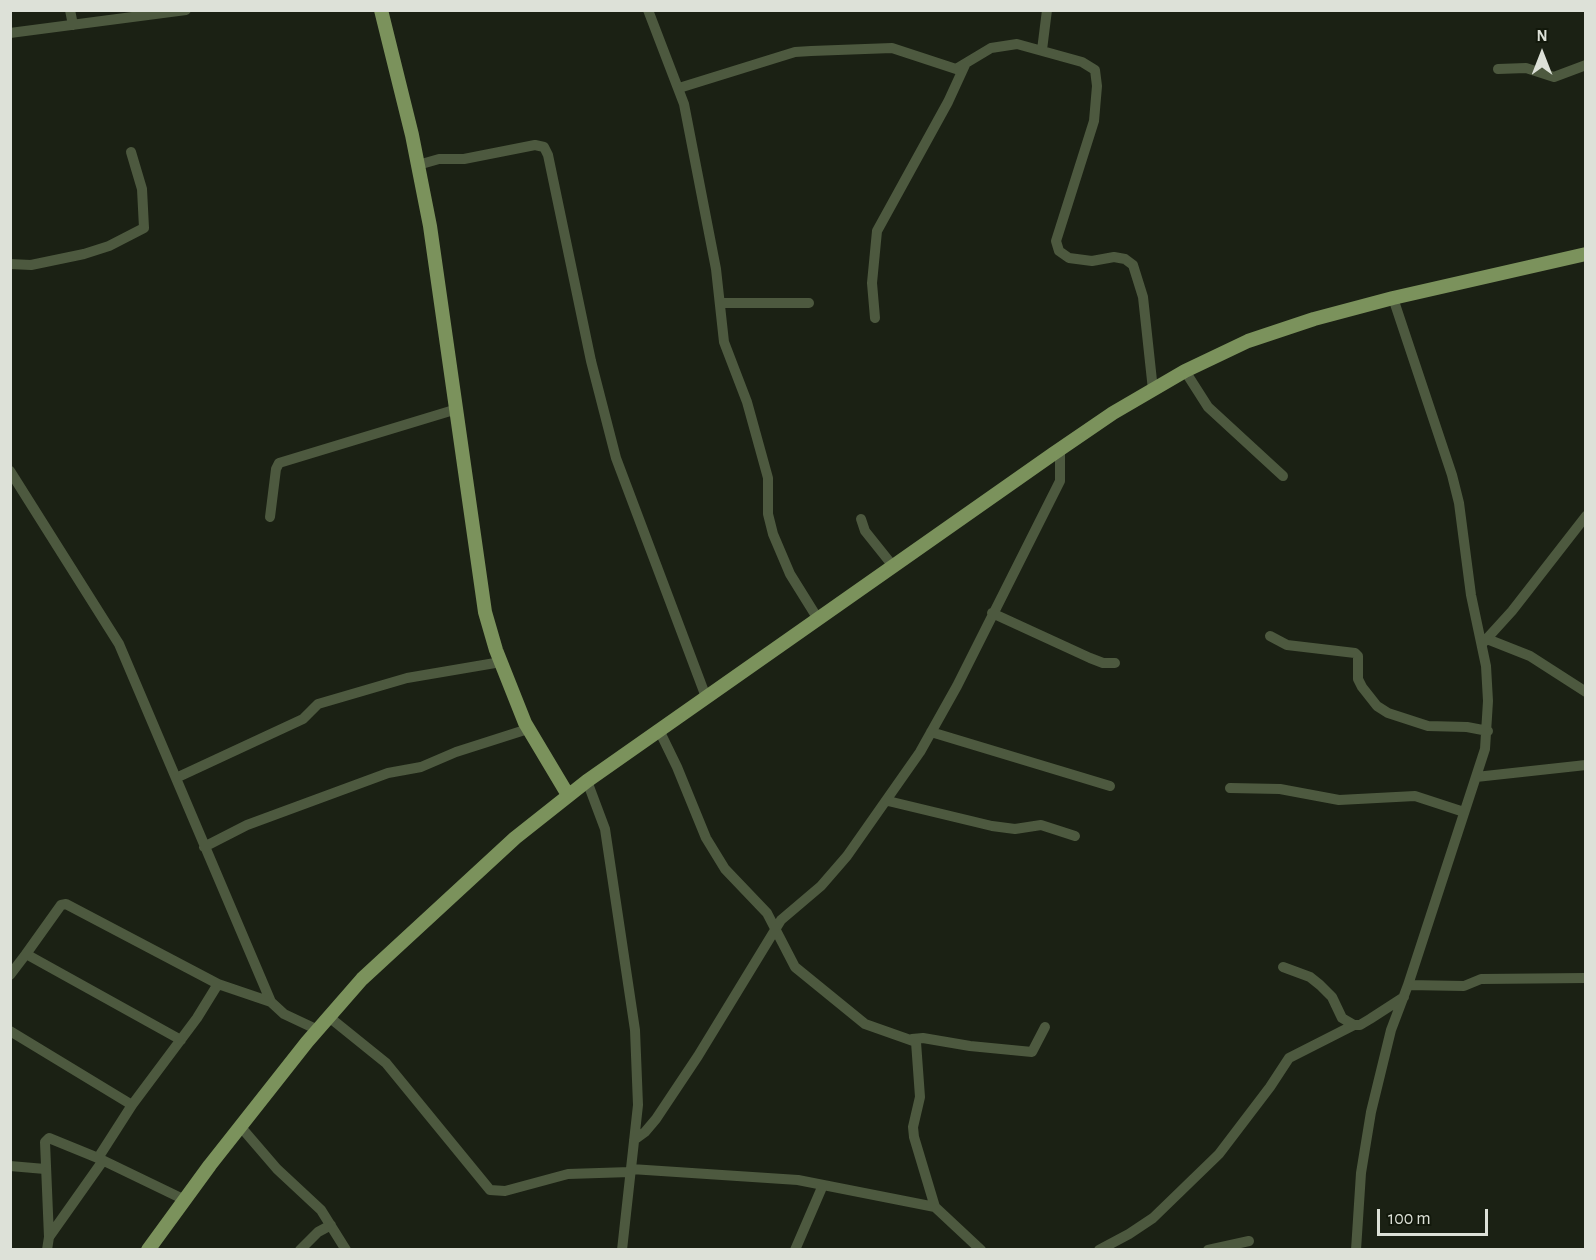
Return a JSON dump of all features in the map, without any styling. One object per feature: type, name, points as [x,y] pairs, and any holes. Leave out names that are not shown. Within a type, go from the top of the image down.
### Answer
[{"type":"main road","points":[[381,10],[430,226],[458,409],[481,593],[493,641],[528,729],[568,795]]},
{"type":"main road","points":[[148,1250],[240,1126],[329,1017],[371,971],[514,838],[587,781],[1060,449],[1185,371],[1248,341],[1314,319],[1393,298],[1586,254]]},
{"type":"street","points":[[70,10],[73,25]]},
{"type":"street","points":[[10,33],[186,10]]},
{"type":"street","points":[[648,10],[680,88],[716,269],[724,342],[747,402],[752,428],[768,478],[768,514],[773,534],[790,574],[818,619]]},
{"type":"street","points":[[1042,50],[1047,10]]},
{"type":"street","points":[[680,88],[795,52],[892,48],[952,69],[961,68],[979,53],[1004,44],[1017,44],[1082,62],[1095,70],[1097,86],[1094,120],[1056,241],[1059,251],[1069,258],[1092,261],[1114,257],[1125,259],[1133,265],[1143,297],[1153,390]]},
{"type":"street","points":[[875,318],[872,283],[877,231],[948,102],[966,64]]},
{"type":"street","points":[[1498,69],[1526,68],[1554,77],[1586,65]]},
{"type":"street","points":[[418,165],[439,159],[464,159],[535,145],[544,147],[548,155],[591,361],[616,458],[706,697]]},
{"type":"street","points":[[10,264],[31,265],[84,254],[109,246],[144,228],[142,189],[130,152]]},
{"type":"street","points":[[1356,1250],[1361,1173],[1371,1112],[1391,1030],[1404,997],[1476,777],[1488,731],[1484,642],[1452,475],[1393,298]]},
{"type":"street","points":[[720,303],[808,303]]},
{"type":"street","points":[[1185,371],[1208,407],[1284,476]]},
{"type":"street","points":[[270,517],[279,463],[458,409]]},
{"type":"street","points":[[634,1140],[645,1132],[656,1119],[694,1062],[776,928],[847,856],[888,801],[931,732],[1060,481],[1060,449]]},
{"type":"street","points":[[10,471],[119,644],[271,1002],[284,1014],[318,1030]]},
{"type":"street","points":[[1484,642],[1512,611],[1586,516]]},
{"type":"street","points":[[861,519],[865,531],[893,567]]},
{"type":"street","points":[[992,614],[1090,658],[1103,663],[1115,663]]},
{"type":"street","points":[[1270,636],[1287,645],[1355,653],[1358,656],[1358,679],[1362,687],[1377,706],[1388,713],[1428,726],[1467,727],[1488,731]]},
{"type":"street","points":[[1484,642],[1530,656],[1586,692]]},
{"type":"street","points":[[176,778],[303,719],[318,704],[407,678],[501,662]]},
{"type":"street","points":[[204,847],[247,825],[290,812],[380,776],[421,767],[456,752],[528,729]]},
{"type":"street","points":[[659,730],[706,838],[720,861],[742,890],[767,913],[795,967],[865,1024],[912,1039],[923,1038],[970,1046],[1032,1052],[1045,1027]]},
{"type":"street","points":[[931,732],[1110,786]]},
{"type":"street","points":[[1476,777],[1586,765]]},
{"type":"street","points":[[587,781],[605,829],[635,1030],[638,1105],[622,1250]]},
{"type":"street","points":[[1230,788],[1280,789],[1339,800],[1415,796],[1464,812]]},
{"type":"street","points":[[888,801],[999,827],[1015,829],[1041,825],[1075,836]]},
{"type":"street","points":[[10,975],[61,905],[66,904],[218,984],[271,1002]]},
{"type":"street","points":[[26,954],[181,1040]]},
{"type":"street","points":[[1284,967],[1310,977],[1320,985],[1332,997],[1342,1018],[1354,1025]]},
{"type":"street","points":[[1408,985],[1464,986],[1481,979],[1586,978]]},
{"type":"street","points":[[49,1237],[100,1160],[132,1105],[181,1040],[218,984]]},
{"type":"street","points":[[1102,1249],[1153,1218],[1219,1154],[1259,1103],[1289,1058],[1354,1025],[1360,1025],[1404,997]]},
{"type":"street","points":[[329,1017],[386,1063],[490,1190],[505,1191],[568,1174],[631,1170],[766,1176],[935,1207]]},
{"type":"street","points":[[10,1031],[132,1105]]},
{"type":"street","points":[[912,1039],[917,1048],[920,1084],[914,1137],[935,1207],[981,1250]]},
{"type":"street","points":[[240,1126],[277,1169],[321,1210],[346,1250]]},
{"type":"street","points":[[47,1250],[49,1237],[45,1142],[49,1138],[185,1200]]},
{"type":"street","points":[[10,1166],[45,1169]]},
{"type":"street","points":[[795,1250],[823,1185]]},
{"type":"street","points":[[300,1250],[318,1232],[331,1225]]},
{"type":"street","points":[[1208,1250],[1250,1241]]}]
